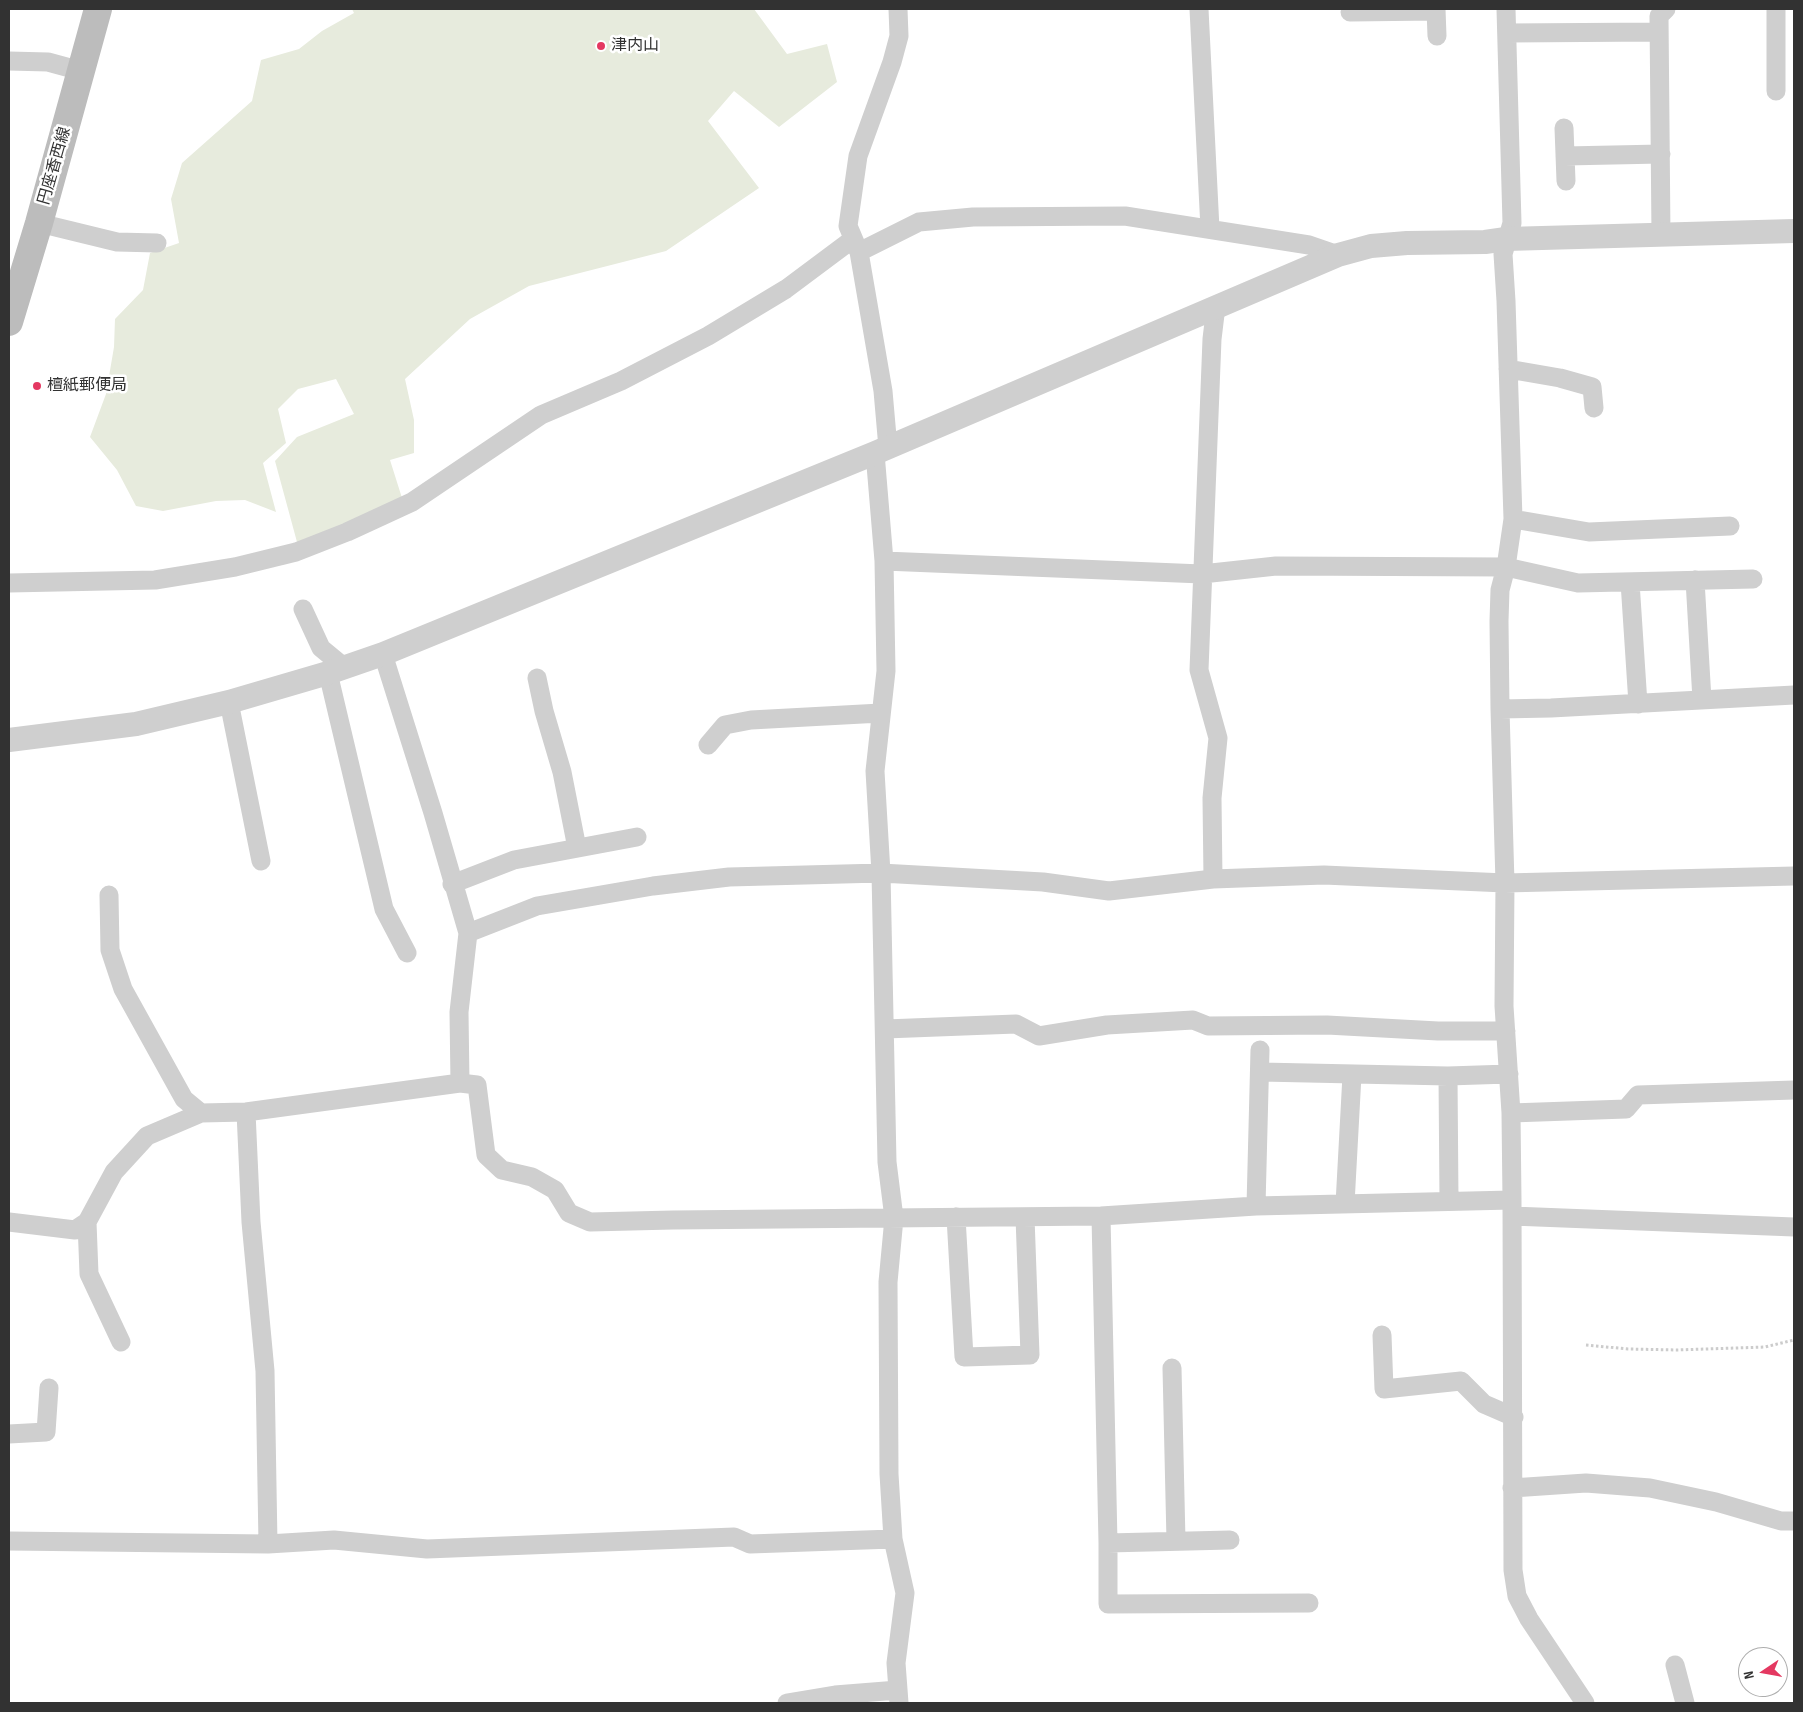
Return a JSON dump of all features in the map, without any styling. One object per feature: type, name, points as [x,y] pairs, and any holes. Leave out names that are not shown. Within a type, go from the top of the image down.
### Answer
[{"type":"main road","name":"円座香西線","points":[[9,322],[39,223],[98,9]]},
{"type":"street","points":[[787,1703],[835,1694],[898,1697],[896,1663],[904,1593],[893,1539],[889,1474],[888,1282],[894,1218],[887,1162],[880,873],[874,771],[886,671],[881,450],[883,391],[856,245],[848,226],[858,156],[899,36],[898,9]]},
{"type":"street","points":[[1199,9],[1210,229]]},
{"type":"street","points":[[1506,9],[1512,223],[1503,254],[1513,519],[1506,567],[1500,590],[1500,709],[1506,883],[1504,1006],[1511,1113],[1514,1570],[1517,1596],[1529,1619],[1585,1703]]},
{"type":"street","points":[[1661,236],[1659,16],[1666,9]]},
{"type":"street","points":[[1776,9],[1776,91]]},
{"type":"street","points":[[1350,12],[1436,10],[1437,36]]},
{"type":"street","points":[[1507,33],[1659,32]]},
{"type":"street","points":[[9,61],[48,62],[81,71]]},
{"type":"street","points":[[1564,128],[1566,181]]},
{"type":"street","points":[[1565,156],[1660,154]]},
{"type":"street","points":[[9,583],[155,580],[235,566],[296,552],[347,532],[412,502],[541,415],[621,381],[708,336],[856,245],[919,222],[973,217],[1125,216],[1309,245],[1338,255]]},
{"type":"street","points":[[39,223],[117,242],[158,243]]},
{"type":"street","points":[[9,740],[136,724],[229,702],[383,654],[881,450],[1338,255],[1371,246],[1407,243],[1794,231]]},
{"type":"street","points":[[1213,879],[1212,798],[1218,738],[1199,670],[1212,339],[1216,306]]},
{"type":"street","points":[[1508,370],[1560,378],[1592,387],[1594,408]]},
{"type":"street","points":[[1513,519],[1589,532],[1730,526]]},
{"type":"street","points":[[884,561],[1074,567],[1202,574],[1276,566],[1506,567],[1578,582],[1753,579]]},
{"type":"street","points":[[1695,580],[1702,700]]},
{"type":"street","points":[[1630,582],[1638,704]]},
{"type":"street","points":[[303,609],[321,648],[336,670],[384,909],[407,953]]},
{"type":"street","points":[[383,654],[468,933],[459,1012],[460,1083]]},
{"type":"street","points":[[537,678],[544,711],[562,772],[577,848]]},
{"type":"street","points":[[1500,709],[1638,704],[1794,695]]},
{"type":"street","points":[[229,702],[262,861]]},
{"type":"street","points":[[708,745],[725,725],[751,720],[881,714]]},
{"type":"street","points":[[452,884],[514,860],[637,837]]},
{"type":"street","points":[[468,933],[537,906],[653,886],[729,877],[880,873],[1043,882],[1110,891],[1213,879],[1324,875],[1506,883],[1794,876]]},
{"type":"street","points":[[109,894],[110,950],[123,989],[184,1099],[201,1113]]},
{"type":"street","points":[[885,1029],[1016,1024],[1039,1036],[1107,1025],[1193,1020],[1208,1026],[1327,1025],[1438,1031],[1506,1031]]},
{"type":"street","points":[[1256,1206],[1261,1072],[1260,1050]]},
{"type":"street","points":[[1261,1072],[1448,1076],[1509,1074]]},
{"type":"street","points":[[1345,1204],[1352,1075]]},
{"type":"street","points":[[1448,1076],[1449,1201]]},
{"type":"street","points":[[9,1222],[75,1230],[86,1222],[114,1172],[147,1136],[201,1113],[246,1112],[460,1083],[477,1085],[486,1155],[502,1170],[532,1176],[555,1190],[569,1213],[590,1222],[1101,1216],[1256,1206],[1449,1201],[1512,1208],[1794,1227]]},
{"type":"street","points":[[1511,1113],[1626,1109],[1638,1095],[1794,1090]]},
{"type":"street","points":[[246,1112],[251,1222],[265,1371],[268,1544]]},
{"type":"street","points":[[956,1217],[964,1357],[1030,1355],[1026,1216]]},
{"type":"street","points":[[1101,1216],[1108,1604],[1309,1602]]},
{"type":"street","points":[[86,1222],[89,1274],[121,1342]]},
{"type":"street","points":[[1382,1335],[1384,1389],[1461,1381],[1484,1404],[1514,1417]]},
{"type":"street","points":[[1172,1368],[1176,1541]]},
{"type":"street","points":[[9,1434],[46,1432],[49,1388]]},
{"type":"street","points":[[1512,1488],[1586,1483],[1650,1488],[1716,1502],[1781,1521],[1794,1521]]},
{"type":"street","points":[[9,1541],[268,1544],[334,1540],[427,1549],[734,1537],[750,1544],[893,1539]]},
{"type":"street","points":[[1108,1543],[1230,1540]]},
{"type":"street","points":[[1676,1666],[1685,1703]]},
{"type":"path","points":[[1586,1345],[1628,1349],[1677,1350],[1765,1347],[1794,1340]]},
{"type":"shaded area","points":[[352,9],[754,9],[787,54],[827,44],[837,82],[779,127],[734,91],[708,121],[759,188],[666,251],[529,286],[470,319],[405,379],[414,420],[414,453],[390,460],[402,498],[333,531],[297,542],[275,461],[297,437],[354,414],[336,379],[298,389],[278,409],[286,443],[263,463],[276,512],[245,500],[216,501],[163,511],[136,506],[117,470],[90,437],[106,394],[114,347],[115,319],[143,290],[150,253],[179,243],[171,199],[182,163],[252,101],[261,60],[299,49],[322,31],[354,13]]},
{"type":"place","name":"津内山","points":[[601,46]]},
{"type":"place","name":"檀紙郵便局","points":[[37,386]]}]
